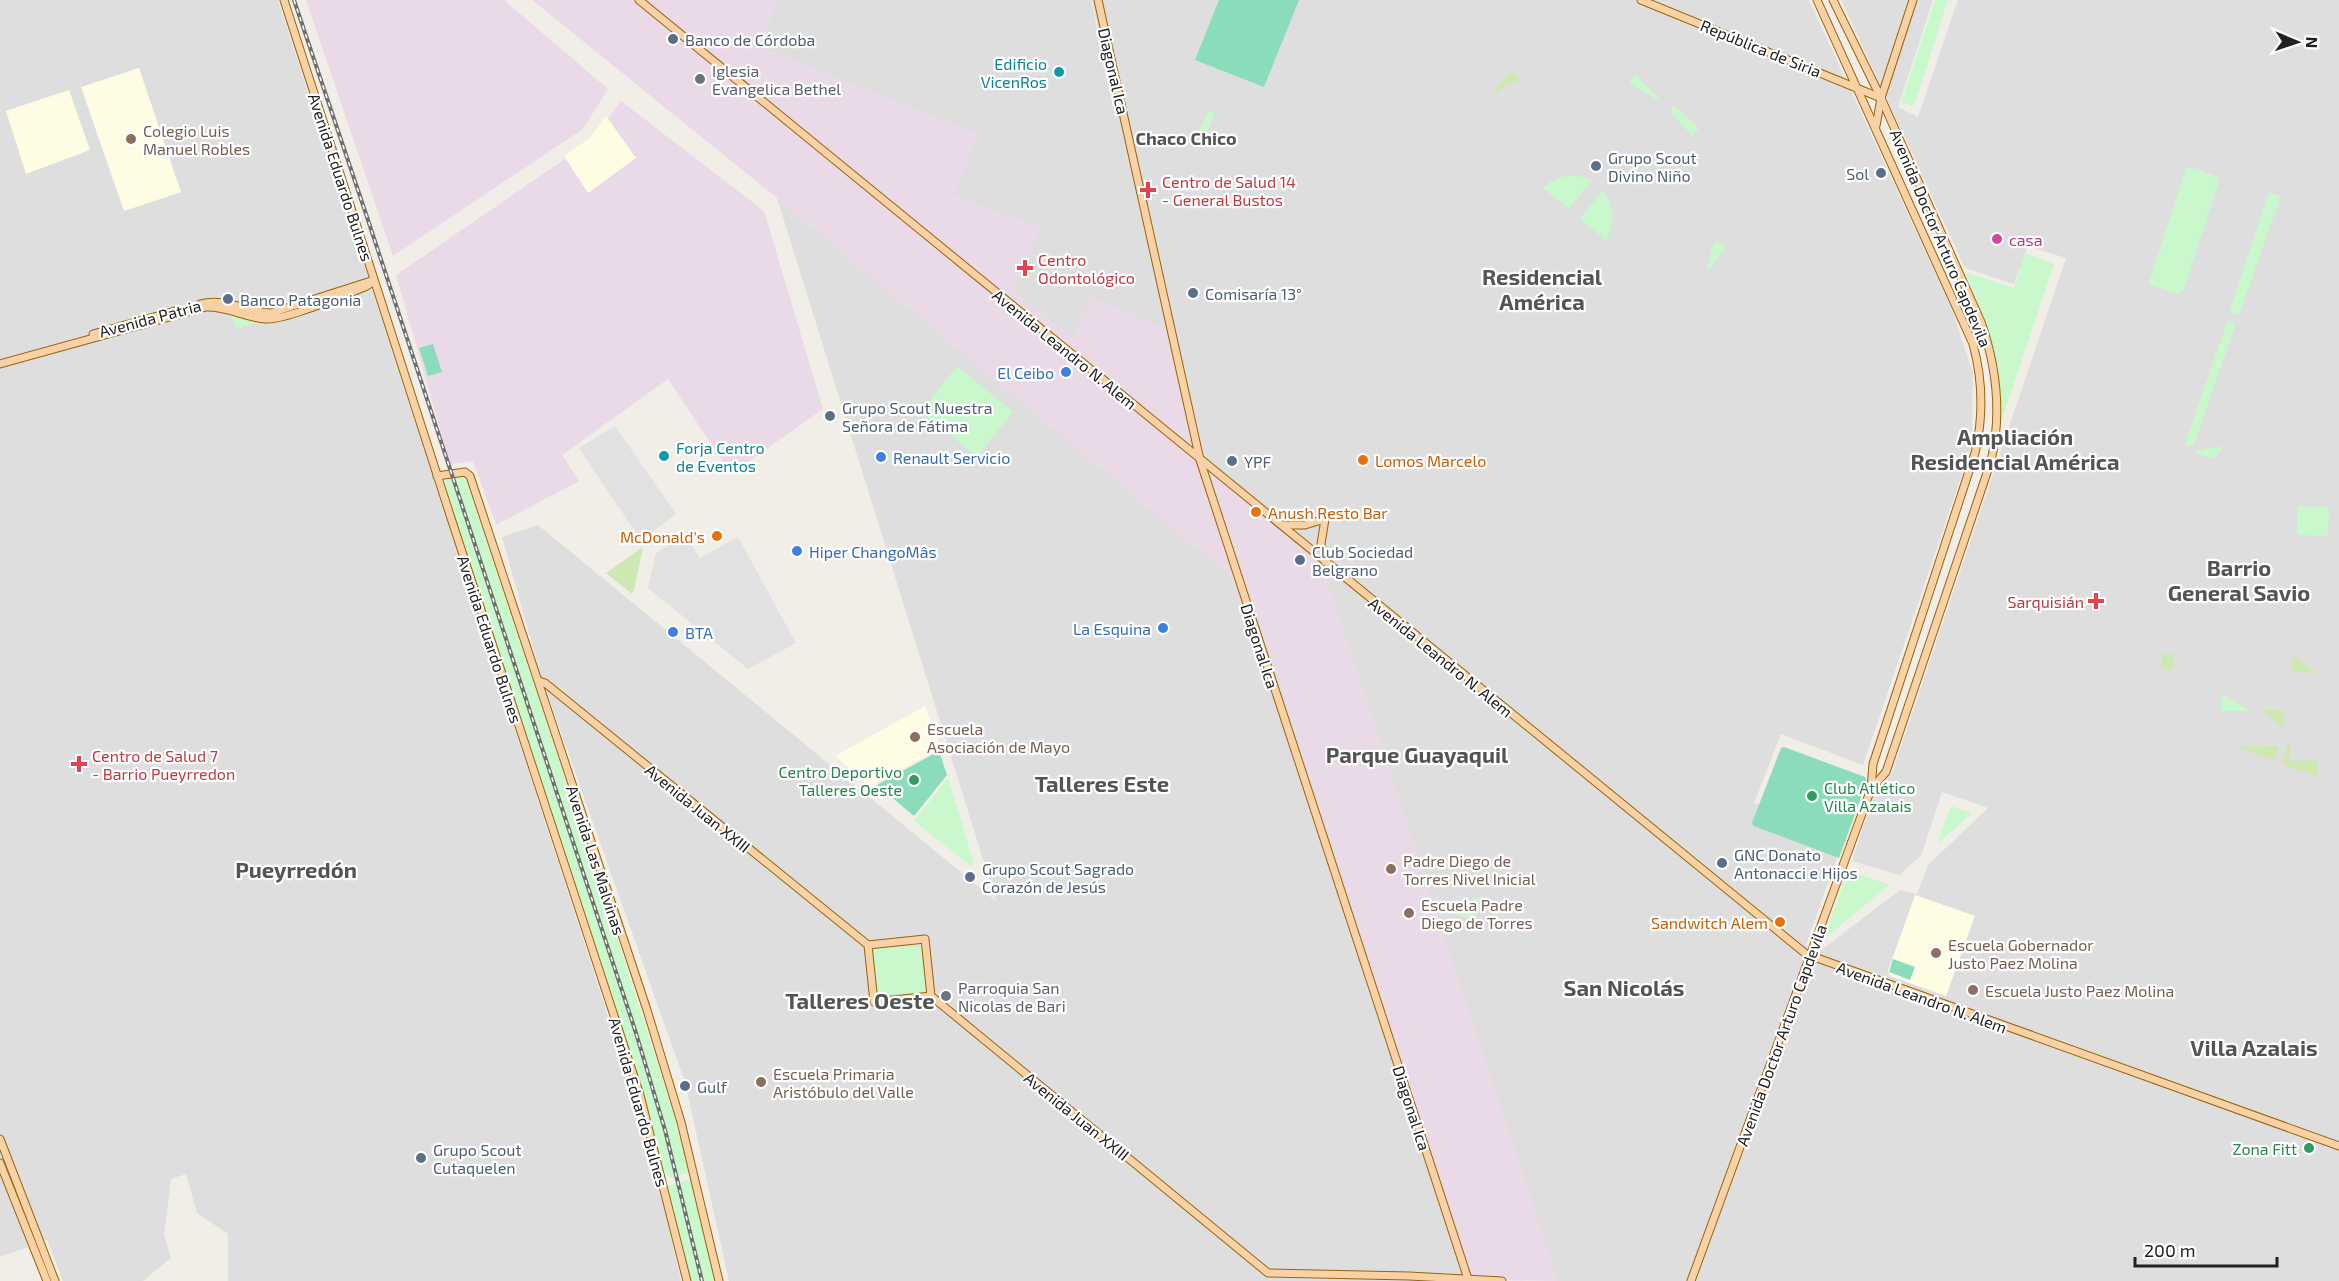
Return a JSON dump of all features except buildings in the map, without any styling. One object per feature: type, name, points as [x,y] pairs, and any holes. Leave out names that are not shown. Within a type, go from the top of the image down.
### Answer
[{"type":"main road","name":"Avenida Eduardo Bulnes","points":[[284,0],[640,1095],[687,1281]]},
{"type":"main road","name":"Avenida Leandro N. Alem","points":[[639,0],[1810,956],[2339,1146]]},
{"type":"main road","name":"Diagonal Ica","points":[[1098,0],[1200,460],[1468,1279]]},
{"type":"main road","name":"República de Siria","points":[[1641,0],[1881,98]]},
{"type":"main road","name":"Avenida Doctor Arturo Capdevila","points":[[1691,1281],[1871,789],[1873,764],[1975,453],[1980,429],[1982,404],[1980,372],[1973,344],[1817,0]]},
{"type":"main road","name":"Avenida Doctor Arturo Capdevila","points":[[1833,0],[1881,98],[1981,322],[1992,358],[1997,408],[1991,461],[1886,772],[1871,789]]},
{"type":"main road","points":[[1876,129],[1881,98],[1913,0]]},
{"type":"main road","name":"Avenida Patria","points":[[0,362],[206,307],[221,308],[261,319],[280,318],[365,287],[374,281]]},
{"type":"main road","name":"Avenida Las Malvinas","points":[[437,476],[465,472],[470,476],[539,681],[672,1094],[719,1281]]},
{"type":"main road","points":[[1281,524],[1305,525],[1325,519],[1321,544],[1325,562]]},
{"type":"main road","name":"Avenida Juan XXIII","points":[[539,681],[545,683],[868,945]]},
{"type":"main road","points":[[926,939],[931,996],[874,1002],[868,945],[926,939]]},
{"type":"main road","name":"Avenida Juan XXIII","points":[[931,996],[1268,1273],[1468,1279]]},
{"type":"main road","points":[[0,1139],[55,1281]]},
{"type":"main road","points":[[1,1168],[47,1281]]},
{"type":"main road","points":[[1468,1279],[1502,1281]]},
{"type":"shaded area","points":[[0,0],[278,0],[620,1053],[661,1194],[681,1281],[228,1281],[228,1234],[197,1213],[186,1174],[171,1179],[164,1235],[171,1258],[143,1281],[63,1281],[47,1240],[0,1257]]},
{"type":"shaded area","points":[[306,0],[504,0],[608,89],[583,129],[393,256]]},
{"type":"shaded area","points":[[532,0],[777,0],[760,47],[978,134],[953,195],[1040,228],[1013,291],[1072,338],[1091,297],[1164,328],[1196,456],[1320,563],[1557,1281],[1473,1280],[1250,592],[777,198]]},
{"type":"shaded area","points":[[777,0],[1091,0],[1117,118],[1092,0],[1809,0],[1951,307],[1973,373],[1972,445],[1863,765],[1781,734],[1754,803],[1844,838],[1806,945],[1820,951],[1900,890],[1917,894],[1928,865],[1988,808],[1942,792],[1921,856],[1899,875],[1852,861],[1874,794],[1892,773],[2066,258],[2028,246],[2014,284],[1965,268],[1841,0],[1933,0],[1898,107],[1918,117],[1958,0],[2339,0],[2339,1281],[1557,1281],[1320,563],[1196,456],[1072,339],[1013,291],[1039,228],[953,195],[760,47]]},
{"type":"shaded area","name":"Colegio Luis Manuel Robles","points":[[139,68],[181,192],[124,211],[81,87]]},
{"type":"shaded area","points":[[69,90],[90,150],[26,174],[6,111]]},
{"type":"shaded area","points":[[621,101],[764,211],[823,409],[731,474],[668,379],[562,455],[579,481],[496,525],[473,461],[450,464],[396,275],[591,141]]},
{"type":"shaded area","points":[[606,116],[636,158],[588,193],[564,156],[590,138]]},
{"type":"shaded area","points":[[777,198],[1250,592],[1475,1281],[729,1281],[685,1082],[541,676],[502,537],[538,525],[996,901]]},
{"type":"shaded area","points":[[615,426],[676,514],[641,540],[579,448]]},
{"type":"shaded area","points":[[686,535],[700,558],[738,537],[796,643],[748,669],[648,588],[656,553]]},
{"type":"shaded area","points":[[925,706],[941,748],[870,786],[835,756]]},
{"type":"shaded area","name":"Escuela Gobernador Justo Paez Molina","points":[[1915,895],[1975,916],[1946,996],[1890,976],[1888,971]]},
{"type":"green space","points":[[1219,0],[1299,0],[1264,87],[1195,60]]},
{"type":"green space","points":[[1935,0],[1948,0],[1914,106],[1901,102]]},
{"type":"green space","points":[[1510,71],[1522,80],[1509,84],[1490,96]]},
{"type":"green space","points":[[1635,75],[1658,97],[1660,101],[1629,83]]},
{"type":"green space","points":[[1674,106],[1699,128],[1692,136],[1670,111]]},
{"type":"green space","points":[[1209,110],[1215,113],[1205,136],[1198,133]]},
{"type":"green space","points":[[2192,167],[2218,177],[2219,182],[2183,291],[2178,294],[2150,285],[2149,282],[2186,168]]},
{"type":"green space","points":[[1578,176],[1592,180],[1569,209],[1543,188],[1559,178]]},
{"type":"green space","points":[[1603,190],[1610,203],[1612,215],[1611,227],[1606,240],[1580,219]]},
{"type":"green space","points":[[2268,194],[2278,195],[2280,199],[2240,312],[2232,313],[2230,309]]},
{"type":"green space","points":[[1718,241],[1726,247],[1706,274],[1713,245]]},
{"type":"green space","points":[[2025,253],[2054,264],[1999,428],[1999,385],[1993,347],[1965,272],[2014,288]]},
{"type":"green space","points":[[232,315],[258,322],[237,329]]},
{"type":"green space","points":[[2227,322],[2234,322],[2235,326],[2194,445],[2187,446],[2185,444]]},
{"type":"green space","points":[[433,344],[442,372],[428,376],[419,348]]},
{"type":"green space","points":[[957,366],[1013,412],[977,457],[921,411]]},
{"type":"green space","points":[[2220,446],[2222,449],[2213,459],[2195,453],[2195,451]]},
{"type":"green space","points":[[460,475],[466,478],[620,947],[673,1112],[688,1173],[671,1178],[665,1174],[645,1098],[445,484],[447,479]]},
{"type":"green space","points":[[2297,506],[2329,507],[2328,536],[2297,535]]},
{"type":"green space","points":[[643,547],[634,590],[632,594],[606,573]]},
{"type":"green space","points":[[2161,654],[2173,654],[2174,669],[2161,669]]},
{"type":"green space","points":[[2293,657],[2318,673],[2291,672]]},
{"type":"green space","points":[[2222,694],[2250,711],[2221,711]]},
{"type":"green space","points":[[2262,710],[2284,710],[2284,728],[2281,725]]},
{"type":"green space","points":[[2287,744],[2291,745],[2289,757],[2293,761],[2318,760],[2317,776],[2283,765]]},
{"type":"green space","points":[[2279,746],[2274,760],[2233,747]]},
{"type":"green space","name":"Club Atlético Villa Azalais","points":[[1784,747],[1865,777],[1867,781],[1839,858],[1754,826],[1752,823],[1781,748]]},
{"type":"green space","name":"Centro Deportivo Talleres Oeste","points":[[939,751],[947,775],[914,816],[877,785]]},
{"type":"green space","points":[[948,778],[974,863],[971,866],[914,821]]},
{"type":"green space","points":[[1951,806],[1972,813],[1937,844]]},
{"type":"green space","points":[[1848,870],[1889,885],[1824,939]]},
{"type":"green space","points":[[1481,897],[1472,920],[1444,910]]},
{"type":"green space","points":[[922,945],[926,992],[878,997],[873,949]]},
{"type":"green space","points":[[1893,959],[1915,967],[1910,980],[1889,972]]},
{"type":"green space","points":[[688,1180],[692,1182],[715,1281],[688,1281],[667,1191],[668,1186]]},
{"type":"railway","points":[[294,0],[636,1033],[665,1130],[702,1281]]},
{"type":"place","name":"Banco de Córdoba","points":[[673,39]]},
{"type":"place","name":"Edificio VicenRos","points":[[1059,72]]},
{"type":"place","name":"Iglesia Evangelica Bethel","points":[[700,79]]},
{"type":"place","name":"Colegio Luis Manuel Robles","points":[[131,139]]},
{"type":"place","name":"Grupo Scout Divino Niño","points":[[1596,166]]},
{"type":"place","name":"Sol","points":[[1881,173]]},
{"type":"place","name":"Centro de Salud 14 - General Bustos","points":[[1148,190]]},
{"type":"place","name":"casa","points":[[1997,239]]},
{"type":"place","name":"Centro Odontológico","points":[[1025,268]]},
{"type":"place","name":"Comisaría 13°","points":[[1193,293]]},
{"type":"place","name":"Banco Patagonia","points":[[228,299]]},
{"type":"place","name":"El Ceibo","points":[[1066,372]]},
{"type":"place","name":"Grupo Scout Nuestra Señora de Fátima","points":[[830,416]]},
{"type":"place","name":"Forja Centro de Eventos","points":[[664,456]]},
{"type":"place","name":"Renault Servicio","points":[[881,457]]},
{"type":"place","name":"Lomos Marcelo","points":[[1363,460]]},
{"type":"place","name":"YPF","points":[[1232,461]]},
{"type":"place","name":"Anush Resto Bar","points":[[1256,512]]},
{"type":"place","name":"McDonald's","points":[[717,536]]},
{"type":"place","name":"Hiper ChangoMâs","points":[[797,551]]},
{"type":"place","name":"Club Sociedad Belgrano","points":[[1300,560]]},
{"type":"place","name":"Sarquisián","points":[[2096,601]]},
{"type":"place","name":"La Esquina","points":[[1163,628]]},
{"type":"place","name":"BTA","points":[[673,632]]},
{"type":"place","name":"Escuela Asociación de Mayo","points":[[915,737]]},
{"type":"place","name":"Centro de Salud 7 - Barrio Pueyrredon","points":[[79,764]]},
{"type":"place","name":"Centro Deportivo Talleres Oeste","points":[[914,780]]},
{"type":"place","name":"Club Atlético Villa Azalais","points":[[1812,796]]},
{"type":"place","name":"GNC Donato Antonacci e Hijos","points":[[1722,863]]},
{"type":"place","name":"Padre Diego de Torres Nivel Inicial","points":[[1391,869]]},
{"type":"place","name":"Grupo Scout Sagrado Corazón de Jesús","points":[[970,877]]},
{"type":"place","name":"Escuela Padre Diego de Torres","points":[[1409,913]]},
{"type":"place","name":"Sandwitch Alem","points":[[1780,922]]},
{"type":"place","name":"Escuela Gobernador Justo Paez Molina","points":[[1936,953]]},
{"type":"place","name":"Escuela Justo Paez Molina","points":[[1973,990]]},
{"type":"place","name":"Parroquia San Nicolas de Bari","points":[[946,996]]},
{"type":"place","name":"Escuela Primaria Aristóbulo del Valle","points":[[761,1082]]},
{"type":"place","name":"Gulf","points":[[685,1086]]},
{"type":"place","name":"Zona Fitt","points":[[2309,1148]]},
{"type":"place","name":"Grupo Scout Cutaquelen","points":[[421,1158]]},
{"type":"district","name":"Chaco Chico","points":[[1186,138]]},
{"type":"district","name":"Residencial América","points":[[1542,288]]},
{"type":"district","name":"Ampliación Residencial América","points":[[2015,449]]},
{"type":"district","name":"Barrio General Savio","points":[[2239,580]]},
{"type":"district","name":"Parque Guayaquil","points":[[1417,754]]},
{"type":"district","name":"Talleres Este","points":[[1102,783]]},
{"type":"district","name":"Pueyrredón","points":[[296,869]]},
{"type":"district","name":"San Nicolás","points":[[1624,987]]},
{"type":"district","name":"Talleres Oeste","points":[[860,1000]]},
{"type":"district","name":"Villa Azalais","points":[[2254,1047]]}]
